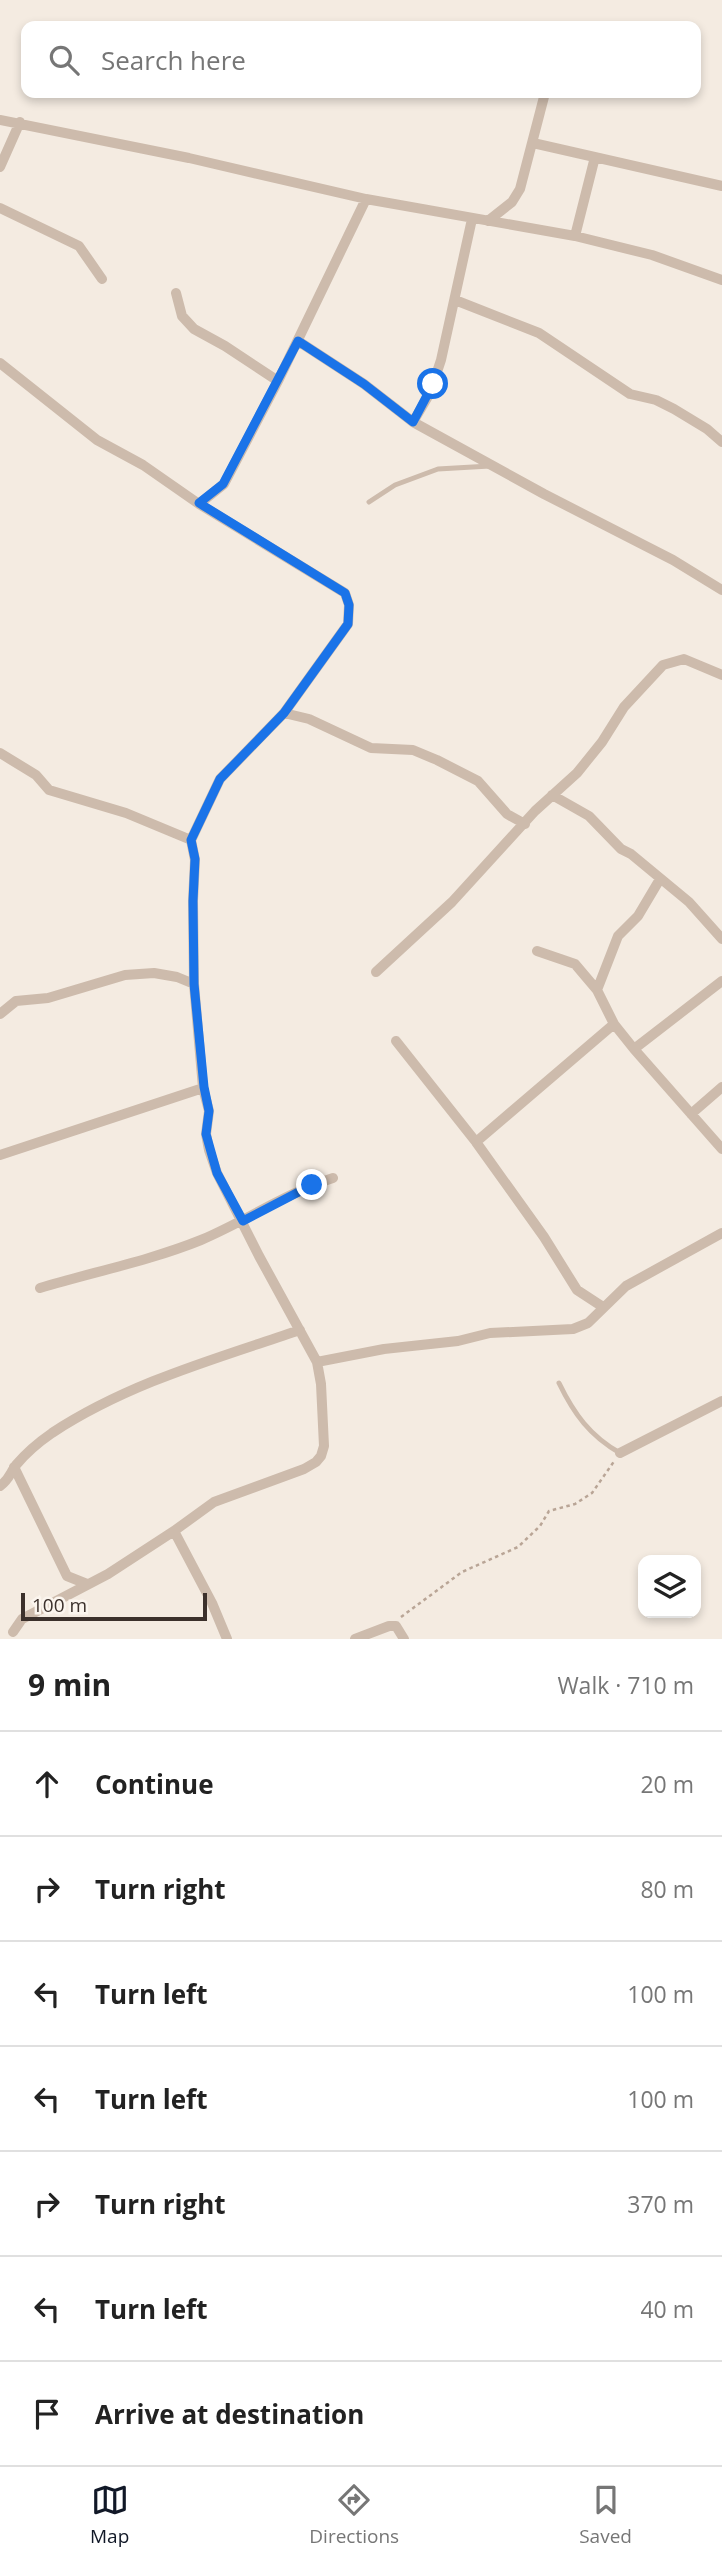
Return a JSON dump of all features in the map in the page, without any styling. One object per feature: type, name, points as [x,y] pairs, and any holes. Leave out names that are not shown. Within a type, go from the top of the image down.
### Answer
[{"type":"street","points":[[488,221],[516,196],[544,98]]},
{"type":"street","points":[[0,120],[20,122],[366,199],[575,236],[652,255],[722,280]]},
{"type":"street","points":[[0,167],[20,122]]},
{"type":"street","points":[[533,143],[722,186]]},
{"type":"street","points":[[575,236],[595,157]]},
{"type":"street","points":[[199,503],[223,484],[278,381],[366,199]]},
{"type":"street","points":[[0,208],[79,247],[102,279]]},
{"type":"street","points":[[413,422],[433,384],[472,219]]},
{"type":"street","points":[[176,293],[182,316],[194,329],[278,381]]},
{"type":"street","points":[[455,300],[538,333],[630,394],[656,400],[707,429],[722,442]]},
{"type":"street","points":[[298,341],[364,384],[413,422],[673,560],[722,590]]},
{"type":"street","points":[[0,363],[97,439],[345,593],[349,605],[348,624],[284,713],[220,779],[191,840],[195,859],[194,984],[204,1087],[209,1111],[206,1134],[209,1150],[217,1173],[259,1256],[317,1362],[321,1384],[324,1446],[321,1456],[316,1462],[283,1478],[214,1502],[107,1574],[22,1619],[13,1632]]},
{"type":"street","points":[[376,972],[452,902],[552,795],[577,773],[624,707],[663,666],[684,659],[722,675]]},
{"type":"street","points":[[284,713],[309,719],[371,748],[413,750],[437,760],[478,781],[507,814],[525,824]]},
{"type":"street","points":[[0,753],[36,775],[49,790],[126,813],[191,840]]},
{"type":"street","points":[[552,795],[589,816],[621,849],[689,902],[722,939]]},
{"type":"street","points":[[597,990],[618,936],[638,916],[660,879]]},
{"type":"street","points":[[537,951],[575,964],[597,990],[614,1024],[722,1149]]},
{"type":"street","points":[[0,1014],[16,1001],[48,998],[125,975],[154,973],[177,977],[194,984]]},
{"type":"street","points":[[634,1049],[722,981]]},
{"type":"street","points":[[476,1142],[614,1024]]},
{"type":"street","points":[[396,1041],[476,1142],[544,1237],[577,1290],[603,1307]]},
{"type":"street","points":[[0,1155],[204,1087]]},
{"type":"street","points":[[691,1114],[722,1087]]},
{"type":"street","points":[[40,1287],[161,1255],[243,1221],[296,1193],[333,1178]]},
{"type":"street","points":[[317,1362],[384,1349],[457,1341],[490,1333],[573,1329],[587,1323],[626,1286],[722,1233]]},
{"type":"street","points":[[0,1486],[11,1476],[14,1467],[39,1442],[131,1391],[164,1375],[300,1330]]},
{"type":"street","points":[[620,1453],[722,1401]]},
{"type":"street","points":[[14,1467],[67,1576],[87,1584]]},
{"type":"street","points":[[174,1531],[212,1603],[227,1639]]},
{"type":"street","points":[[355,1639],[389,1626],[396,1626],[404,1639]]},
{"type":"lane","points":[[369,502],[395,485],[438,469],[493,466]]},
{"type":"lane","points":[[559,1383],[573,1412],[601,1442],[620,1453]]},
{"type":"path","points":[[396,1626],[403,1613],[462,1572],[518,1547],[540,1526],[549,1511],[575,1504],[592,1493],[620,1453]]},
{"type":"route","points":[[312,1185],[243,1221],[217,1173],[206,1134],[209,1111],[204,1087],[194,984],[195,859],[191,840],[220,779],[284,713],[348,624],[349,605],[345,593],[199,503],[223,484],[298,341],[364,384],[413,422],[433,384]]}]
